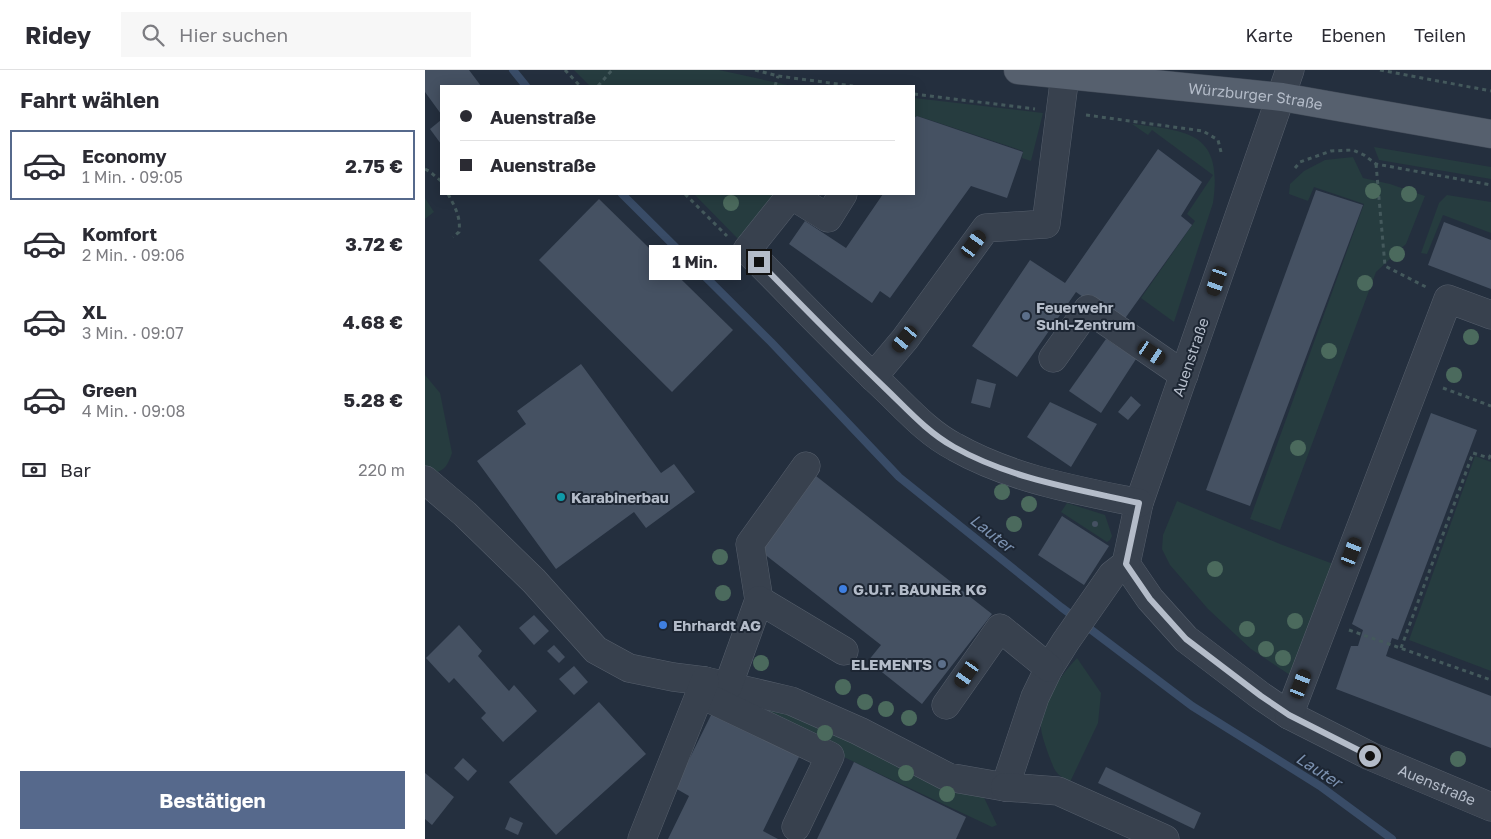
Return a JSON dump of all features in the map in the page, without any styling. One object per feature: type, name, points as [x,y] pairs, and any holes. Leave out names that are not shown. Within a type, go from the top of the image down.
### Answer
[{"type":"main road","name":"Würzburger Straße","points":[[1043,72],[1112,75],[1282,97],[1491,134]]},
{"type":"street","name":"Auenstraße","points":[[1290,70],[1139,503],[1126,564],[1150,599],[1186,639],[1289,715],[1370,756],[1491,807]]},
{"type":"street","points":[[873,377],[905,339],[985,228],[1046,224],[1043,72]]},
{"type":"street","points":[[790,195],[747,250],[873,377],[930,431],[954,447],[1004,470],[1025,477],[1139,503]]},
{"type":"street","points":[[793,195],[828,218],[842,195]]},
{"type":"street","points":[[1289,715],[1448,299],[1491,315]]},
{"type":"street","points":[[1053,358],[1088,309],[1184,375]]},
{"type":"street","points":[[642,839],[711,687],[759,600],[750,544],[806,466]]},
{"type":"street","points":[[425,480],[465,514],[534,581],[596,650],[629,668],[711,687],[791,701],[859,732],[948,778],[1005,787],[1058,791],[1165,839]]},
{"type":"street","points":[[1005,787],[1035,698],[1049,668],[1112,575],[1126,564]]},
{"type":"street","points":[[759,600],[845,651]]},
{"type":"street","points":[[945,705],[1000,628],[1049,668]]},
{"type":"street","points":[[711,687],[830,756],[796,827]]},
{"type":"path","points":[[565,70],[580,85]]},
{"type":"path","points":[[599,85],[612,70]]},
{"type":"path","points":[[755,70],[778,76],[846,85]]},
{"type":"path","points":[[1380,70],[1491,91]]},
{"type":"path","points":[[775,85],[778,76]]},
{"type":"path","points":[[1295,168],[1300,162],[1331,151],[1353,150],[1364,155],[1375,164],[1491,185]]},
{"type":"path","points":[[1375,164],[1385,266],[1448,299]]},
{"type":"path","points":[[425,169],[440,180]]},
{"type":"path","points":[[449,195],[458,212],[460,222],[459,232],[453,237]]},
{"type":"path","points":[[686,195],[740,249],[747,250]]},
{"type":"path","points":[[1418,378],[1491,406]]},
{"type":"path","points":[[1401,648],[1473,453],[1489,458],[1491,454]]},
{"type":"path","points":[[1325,622],[1491,680]]},
{"type":"green space","points":[[574,70],[719,70],[787,85],[589,85]]},
{"type":"green space","points":[[915,98],[1043,113],[1031,161],[1022,158],[1023,151],[917,116],[915,117]]},
{"type":"green space","points":[[1132,124],[1171,129],[1186,134],[1198,140],[1207,149],[1213,162],[1215,180],[1213,203],[1174,322],[1141,298],[1195,221],[1187,214],[1213,175],[1152,130],[1148,135]]},
{"type":"green space","points":[[1374,147],[1491,167],[1491,179],[1379,160]]},
{"type":"green space","points":[[1353,157],[1363,178],[1390,184],[1425,196],[1406,244],[1376,272],[1280,530],[1250,519],[1364,204],[1314,187],[1308,201],[1289,194],[1290,184],[1304,171],[1325,160]]},
{"type":"green space","points":[[695,195],[774,195],[740,241]]},
{"type":"green space","points":[[1447,195],[1491,202],[1491,233],[1443,215],[1427,254],[1421,253],[1439,203]]},
{"type":"green space","points":[[425,198],[434,212],[425,219]]},
{"type":"green space","points":[[425,375],[440,393],[452,453],[446,466],[434,473],[425,467]]},
{"type":"green space","points":[[1475,456],[1491,462],[1491,671],[1409,640]]},
{"type":"green space","points":[[1177,501],[1336,565],[1293,677],[1251,649],[1208,609],[1170,565],[1162,549],[1163,535]]},
{"type":"green space","points":[[1067,503],[1105,515],[1112,536],[1110,540],[1107,542],[1061,512]]},
{"type":"green space","points":[[1077,658],[1101,693],[1098,723],[1070,782],[1061,777],[1054,769],[1044,742],[1041,723],[1043,711],[1050,694],[1060,678]]},
{"type":"green space","points":[[727,695],[788,707],[980,789],[997,825],[992,827],[831,751]]},
{"type":"building","points":[[425,70],[469,70],[480,85],[440,85],[440,113],[425,92]]},
{"type":"building","points":[[917,116],[1023,152],[1007,198],[971,186],[890,298],[880,291],[872,303],[789,244],[805,221],[846,248],[882,195],[915,195],[915,117]]},
{"type":"building","points":[[440,121],[440,143],[430,129]]},
{"type":"building","points":[[1158,149],[1202,182],[1181,216],[1192,225],[1121,324],[1076,292],[1017,377],[972,346],[1030,260],[1065,283]]},
{"type":"building","points":[[1316,190],[1363,205],[1250,506],[1206,490]]},
{"type":"building","points":[[599,199],[733,330],[672,392],[539,260]]},
{"type":"building","points":[[1444,222],[1491,240],[1491,289],[1428,265]]},
{"type":"building","points":[[1106,339],[1136,359],[1101,413],[1069,391]]},
{"type":"building","points":[[581,364],[661,473],[674,464],[695,492],[646,528],[634,512],[556,569],[477,461],[526,424],[517,411]]},
{"type":"building","points":[[977,379],[996,384],[990,408],[971,403]]},
{"type":"building","points":[[1131,396],[1141,405],[1128,420],[1118,412]]},
{"type":"building","points":[[1050,402],[1097,424],[1071,467],[1027,437]]},
{"type":"building","points":[[1431,413],[1477,430],[1398,640],[1392,638],[1386,656],[1491,696],[1491,748],[1336,689],[1351,646],[1358,646],[1363,630],[1352,624]]},
{"type":"building","points":[[816,476],[992,614],[922,704],[868,661],[881,645],[759,550]]},
{"type":"building","points":[[1062,516],[1109,546],[1084,585],[1038,555]]},
{"type":"building","points":[[1095,521],[1098,524],[1095,527],[1092,524]]},
{"type":"building","points":[[534,615],[549,631],[534,645],[519,628]]},
{"type":"building","points":[[459,625],[482,651],[478,656],[509,691],[514,685],[537,711],[503,742],[481,718],[486,713],[454,678],[449,683],[426,658]]},
{"type":"building","points":[[554,645],[565,657],[559,663],[547,651]]},
{"type":"building","points":[[574,666],[588,682],[574,695],[559,679]]},
{"type":"building","points":[[599,702],[646,754],[556,835],[509,782]]},
{"type":"building","points":[[713,711],[800,755],[763,831],[778,839],[668,839],[689,796],[675,788]]},
{"type":"building","points":[[463,758],[477,771],[468,781],[454,768]]},
{"type":"building","points":[[854,762],[966,817],[956,839],[817,839]]},
{"type":"building","points":[[1106,767],[1201,813],[1194,829],[1098,783]]},
{"type":"building","points":[[425,773],[454,797],[432,825],[425,819]]},
{"type":"building","points":[[510,817],[523,823],[518,835],[505,829]]},
{"type":"waterway","name":"Lauter","points":[[513,70],[525,85]]},
{"type":"waterway","name":"Lauter","points":[[623,195],[771,342],[899,477],[1061,607],[1192,706],[1320,786],[1392,839]]},
{"type":"place","name":"Feuerwehr Suhl-Zentrum","points":[[1026,316]]},
{"type":"place","name":"Karabinerbau","points":[[561,497]]},
{"type":"place","name":"G.U.T. BAUNER KG","points":[[843,589]]},
{"type":"place","name":"Ehrhardt AG","points":[[663,625]]},
{"type":"place","name":"ELEMENTS","points":[[942,664]]},
{"type":"route","points":[[759,262],[901,404],[930,431],[954,447],[979,460],[1025,477],[1139,503],[1126,564],[1150,599],[1186,639],[1289,715],[1370,756]]}]
